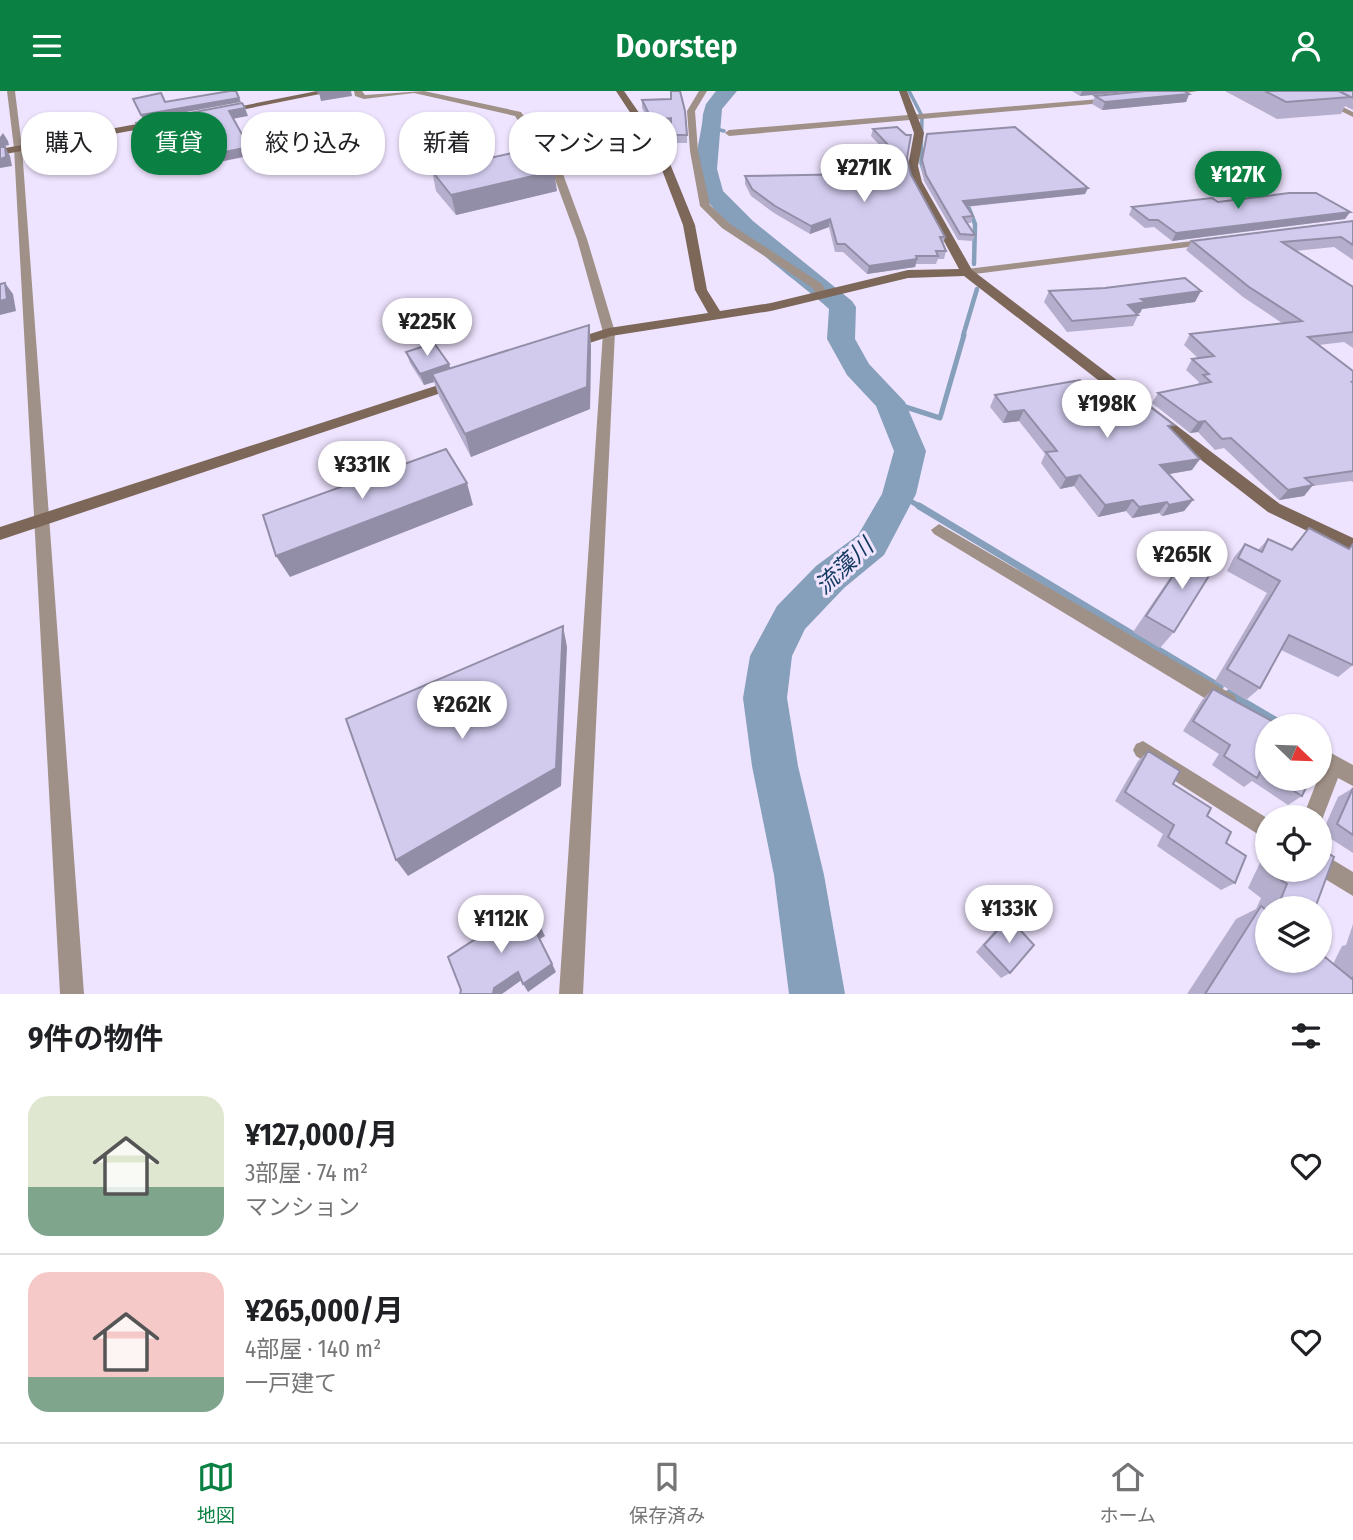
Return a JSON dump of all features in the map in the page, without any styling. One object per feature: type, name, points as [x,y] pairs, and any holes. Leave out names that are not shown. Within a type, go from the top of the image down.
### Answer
[{"type":"street","points":[[11,91],[18,149],[72,994]]},
{"type":"street","points":[[220,112],[331,91]]},
{"type":"street","points":[[358,91],[358,95],[364,97],[414,91],[518,114],[558,174],[582,239],[609,332],[571,994]]},
{"type":"street","points":[[620,91],[659,149],[689,225],[701,290],[716,315]]},
{"type":"street","points":[[703,91],[691,111],[694,151],[705,206],[726,226],[818,286],[823,295]]},
{"type":"street","points":[[903,91],[921,116],[913,166],[917,182],[967,272],[1273,508],[1353,546]]},
{"type":"street","points":[[1154,96],[1194,91]]},
{"type":"street","points":[[1304,91],[1353,115]]},
{"type":"street","points":[[729,133],[1127,99]]},
{"type":"street","points":[[0,152],[131,128]]},
{"type":"street","points":[[558,349],[609,332],[823,295],[908,274],[967,272],[1216,241]]},
{"type":"street","points":[[0,534],[470,378]]},
{"type":"street","points":[[939,530],[1246,712]]},
{"type":"street","points":[[1143,750],[1255,821]]},
{"type":"street","points":[[1332,764],[1353,776]]},
{"type":"street","points":[[1332,871],[1353,885]]},
{"type":"building","points":[[230,91],[236,91],[239,98],[158,112],[140,112],[133,99],[161,93],[165,102]]},
{"type":"building","points":[[671,91],[680,91],[687,135],[677,135],[677,112],[648,112],[642,100],[671,99]]},
{"type":"building","points":[[1145,91],[1184,91],[1189,94],[1105,102],[1095,96]]},
{"type":"building","points":[[1265,91],[1339,91],[1351,97],[1286,102]]},
{"type":"building","points":[[1339,91],[1353,91],[1353,98]]},
{"type":"building","points":[[242,103],[245,108],[229,111],[241,133],[241,149],[227,152],[227,112],[194,112]]},
{"type":"building","points":[[897,127],[906,135],[911,135],[907,158],[911,175],[945,237],[940,237],[946,251],[936,251],[938,256],[916,256],[917,259],[869,266],[845,244],[837,244],[830,219],[811,226],[775,206],[752,189],[745,176],[859,174],[850,152],[894,151],[873,129]]},
{"type":"building","points":[[1015,127],[1088,188],[963,201],[973,216],[963,217],[975,235],[960,234],[926,175],[922,160],[927,134]]},
{"type":"building","points":[[0,147],[5,147],[6,157],[0,159]]},
{"type":"building","points":[[509,154],[509,175],[537,175],[451,195],[435,175],[495,175],[495,157]]},
{"type":"building","points":[[1289,193],[1316,193],[1350,212],[1176,233],[1158,220],[1149,220],[1132,207],[1212,198],[1218,202]]},
{"type":"building","points":[[1353,221],[1353,245],[1341,237],[1282,242],[1353,287],[1353,332],[1308,337],[1353,371],[1353,471],[1305,478],[1313,485],[1288,490],[1231,438],[1222,439],[1205,421],[1198,422],[1158,393],[1211,382],[1203,375],[1209,374],[1192,359],[1214,356],[1190,334],[1302,321],[1249,287],[1192,241]]},
{"type":"building","points":[[1185,278],[1201,291],[1141,299],[1146,302],[1128,305],[1138,315],[1072,321],[1049,291],[1105,288]]},
{"type":"building","points":[[5,283],[7,299],[0,301],[0,284]]},
{"type":"building","points":[[589,325],[587,387],[465,434],[432,374]]},
{"type":"building","points":[[434,343],[449,364],[420,374],[406,352]]},
{"type":"building","points":[[1080,380],[1086,386],[1115,382],[1130,398],[1136,396],[1174,425],[1168,426],[1200,459],[1160,465],[1193,500],[1139,507],[1133,500],[1105,505],[1080,475],[1066,478],[1046,452],[1057,451],[1024,410],[1008,412],[995,395]]},
{"type":"building","points":[[446,449],[467,483],[276,556],[263,515]]},
{"type":"building","points":[[1309,528],[1349,549],[1353,544],[1353,665],[1289,635],[1260,688],[1227,669],[1280,581],[1238,558],[1245,544],[1262,552],[1268,539],[1292,550]]},
{"type":"building","points":[[1191,549],[1217,563],[1174,632],[1146,616]]},
{"type":"building","points":[[563,626],[556,768],[396,860],[346,719]]},
{"type":"building","points":[[1213,689],[1259,714],[1255,714],[1255,777],[1224,756],[1230,745],[1193,721]]},
{"type":"building","points":[[1148,751],[1180,771],[1173,784],[1211,808],[1207,816],[1231,832],[1226,843],[1246,856],[1235,883],[1168,837],[1174,825],[1125,792]]},
{"type":"building","points":[[1353,788],[1353,835],[1337,824]]},
{"type":"building","points":[[1284,882],[1325,882],[1319,896],[1282,896],[1287,884]]},
{"type":"building","points":[[529,904],[540,927],[535,930],[552,964],[523,984],[518,972],[494,988],[493,994],[460,994],[461,990],[448,957]]},
{"type":"building","points":[[1255,915],[1255,973],[1332,973],[1332,963],[1352,979],[1353,977],[1353,994],[1205,994]]},
{"type":"building","points":[[1009,918],[1034,945],[1010,973],[984,945]]},
{"type":"waterway","name":"流藻川","points":[[728,91],[718,99],[712,114],[706,174],[713,193],[766,245],[843,307],[841,339],[857,369],[890,402],[910,451],[899,494],[871,545],[830,577],[791,618],[771,656],[765,698],[775,766],[799,875],[817,994]]},
{"type":"waterway","points":[[909,91],[921,114]]},
{"type":"waterway","points":[[922,117],[921,163],[925,176]]},
{"type":"waterway","points":[[712,128],[724,131]]},
{"type":"waterway","points":[[966,201],[975,224],[974,264]]},
{"type":"waterway","points":[[963,336],[977,289]]},
{"type":"waterway","points":[[890,402],[940,418],[964,335]]},
{"type":"waterway","points":[[899,494],[922,508]]},
{"type":"waterway","points":[[919,506],[1220,687]]},
{"type":"waterway","points":[[1229,693],[1265,714]]}]
